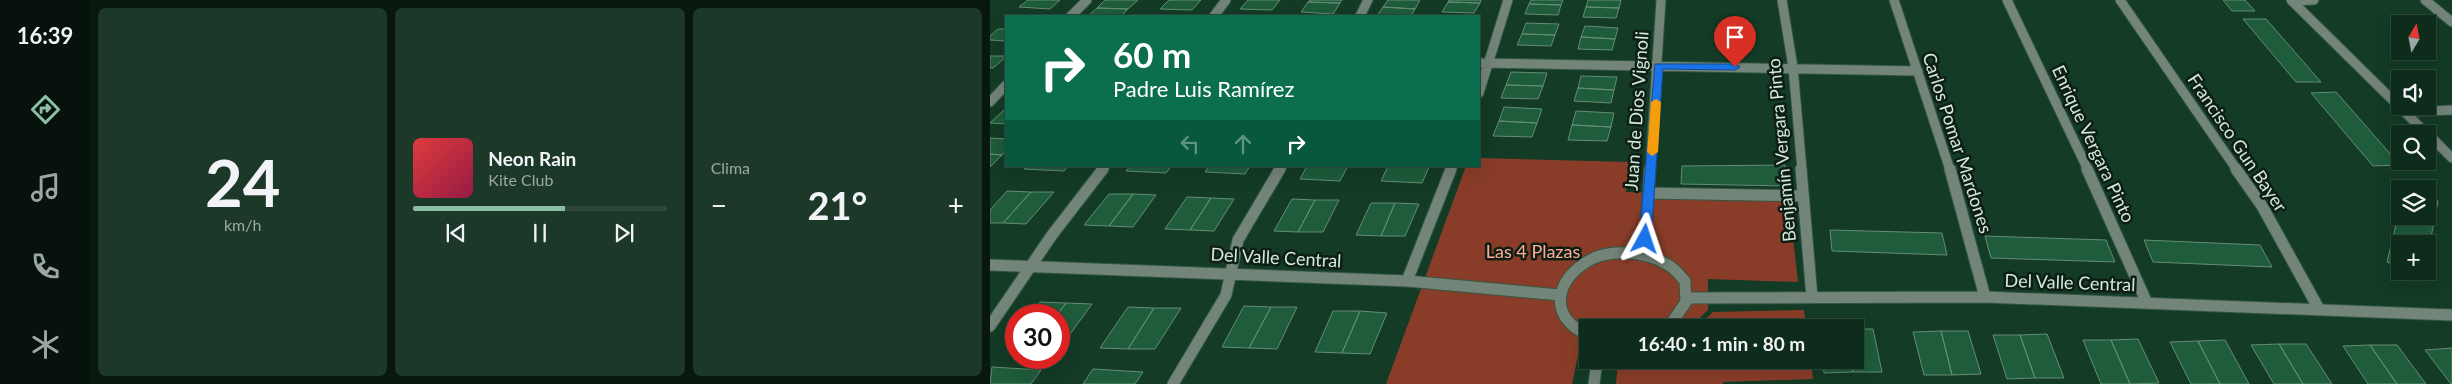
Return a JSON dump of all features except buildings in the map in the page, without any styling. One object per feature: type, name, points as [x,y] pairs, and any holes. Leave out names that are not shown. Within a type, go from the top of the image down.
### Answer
[{"type":"street","points":[[1072,15],[1086,0]]},
{"type":"street","points":[[1215,15],[1226,0]]},
{"type":"street","points":[[1360,15],[1368,0]]},
{"type":"street","points":[[1480,90],[1508,0]]},
{"type":"street","name":"Juan de Dios Vignoli","points":[[1644,255],[1661,0]]},
{"type":"street","name":"Benjamín Vergara Pinto","points":[[1782,0],[1793,67],[1802,196],[1812,297]]},
{"type":"street","name":"Carlos Pomar Mardones","points":[[1894,0],[1955,184],[1985,297]]},
{"type":"street","name":"Enrique Vergara Pinto","points":[[2007,0],[2112,219],[2147,303]]},
{"type":"street","name":"Francisco Gun Bayer","points":[[2120,0],[2262,206],[2319,309]]},
{"type":"street","points":[[2291,0],[2314,0]]},
{"type":"street","points":[[2291,0],[2391,98]]},
{"type":"street","points":[[2425,0],[2452,22]]},
{"type":"street","points":[[1480,63],[1793,67],[1918,72]]},
{"type":"street","points":[[990,102],[1005,86]]},
{"type":"street","points":[[2436,111],[2452,110]]},
{"type":"street","points":[[2408,115],[2418,125]]},
{"type":"street","points":[[2436,143],[2452,158]]},
{"type":"street","points":[[990,326],[1052,235],[1104,167]]},
{"type":"street","points":[[1173,384],[1226,295],[1238,240],[1281,167]]},
{"type":"street","points":[[1407,282],[1452,167]]},
{"type":"street","points":[[1649,192],[1802,196]]},
{"type":"street","points":[[1579,331],[1561,315],[1560,295],[1569,276],[1588,260],[1614,254],[1644,255],[1659,258],[1677,270],[1684,280],[1687,298],[1683,309],[1675,319]]},
{"type":"street","name":"Del Valle Central","points":[[990,265],[1231,273],[1407,282],[1560,295]]},
{"type":"street","name":"Del Valle Central","points":[[1687,298],[1985,297],[2452,315]]},
{"type":"street","points":[[1594,384],[1596,369]]},
{"type":"green space","name":"Las 4 Plazas","points":[[1480,158],[1631,162],[1626,192],[1788,195],[1798,282],[1708,279],[1708,310],[1698,319],[1579,319],[1579,350],[1572,384],[1386,384],[1466,167],[1480,167]]},
{"type":"green space","points":[[1804,310],[1805,319],[1706,319],[1713,312]]},
{"type":"green space","points":[[1617,369],[1812,369],[1813,379],[1723,382],[1723,384],[1616,384]]},
{"type":"slow traffic","points":[[1652,152],[1656,102]]},
{"type":"route","points":[[1645,239],[1658,66],[1735,67]]}]
